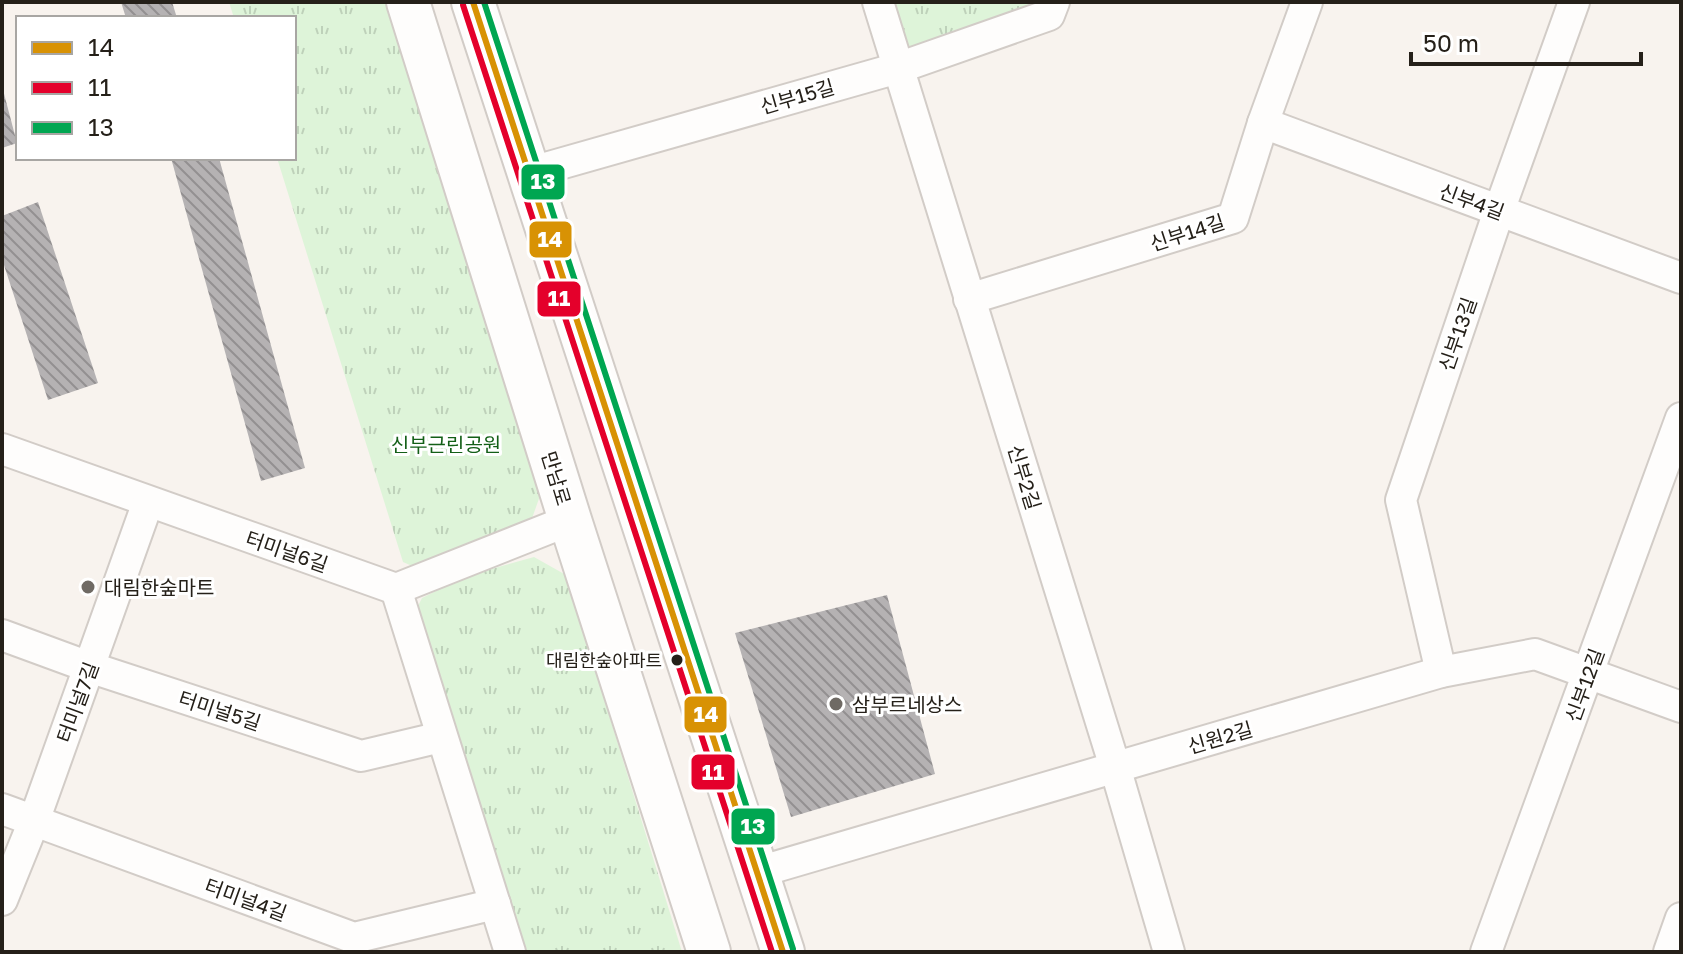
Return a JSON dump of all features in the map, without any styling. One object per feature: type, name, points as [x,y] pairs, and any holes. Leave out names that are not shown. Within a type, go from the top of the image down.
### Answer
[{"type":"main road","name":"만남로","points":[[408,2],[709,952]]},
{"type":"main road","points":[[473,2],[783,952]]},
{"type":"street","name":"신부2길","points":[[878,2],[1115,767],[1169,952]]},
{"type":"street","name":"신부15길","points":[[528,173],[898,68],[1049,15],[1054,2]]},
{"type":"street","name":"신부14길","points":[[969,299],[1233,218],[1263,123],[1307,2]]},
{"type":"street","name":"신부13길","points":[[1441,672],[1401,500],[1574,2]]},
{"type":"street","name":"신부4길","points":[[1263,123],[1681,278]]},
{"type":"street","name":"신부12길","points":[[1486,952],[1681,418]]},
{"type":"street","name":"터미널6길","points":[[2,449],[396,589]]},
{"type":"street","name":"터미널7길","points":[[2,900],[34,821],[148,502]]},
{"type":"street","points":[[510,952],[396,589],[570,520]]},
{"type":"street","name":"터미널5길","points":[[2,635],[89,667],[361,756],[441,737]]},
{"type":"street","name":"신원2길","points":[[758,872],[1441,672],[1535,654],[1681,707]]},
{"type":"street","name":"터미널4길","points":[[2,809],[354,938],[495,904]]},
{"type":"street","points":[[1669,952],[1681,918]]},
{"type":"green space","name":"신부근린공원","points":[[229,2],[385,2],[541,493],[530,524],[419,569],[403,562],[278,160],[296,160],[296,16],[233,16]]},
{"type":"green space","points":[[886,2],[1042,2],[912,52],[900,49]]},
{"type":"green space","points":[[534,557],[566,575],[682,952],[520,952],[412,618],[422,598],[466,576]]},
{"type":"building","points":[[121,2],[172,2],[176,16],[125,16]]},
{"type":"building","points":[[2,86],[16,143],[2,148]]},
{"type":"building","points":[[172,160],[220,160],[305,468],[261,481]]},
{"type":"building","points":[[38,202],[98,383],[48,400],[2,259],[2,216]]},
{"type":"building","name":"삼부르네상스","points":[[887,595],[935,774],[791,817],[735,633]]},
{"type":"transit line","name":"14","points":[[473,2],[783,952]]},
{"type":"transit line","name":"13","points":[[484,2],[793,949]]},
{"type":"transit line","name":"11","points":[[463,5],[772,952]]},
{"type":"place","name":"대림한숲마트","points":[[88,587]]},
{"type":"place","name":"대림한숲아파트","points":[[677,660]]},
{"type":"place","name":"삼부르네상스","points":[[836,704]]}]
